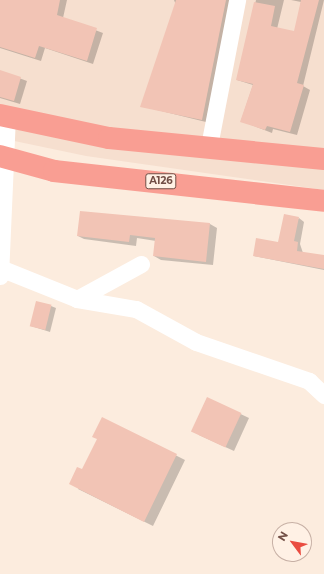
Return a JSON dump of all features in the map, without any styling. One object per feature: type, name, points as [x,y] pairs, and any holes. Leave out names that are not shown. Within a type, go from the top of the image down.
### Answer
[{"type":"highway","points":[[4,115],[109,138],[209,146],[324,159]]},
{"type":"highway","name":"A126","points":[[3,156],[54,170],[324,201]]},
{"type":"street","points":[[209,146],[237,0]]},
{"type":"street","points":[[0,276],[4,115]]},
{"type":"street","points":[[77,299],[141,264]]},
{"type":"street","points":[[0,268],[77,299],[136,309],[196,342],[309,381],[324,395]]},
{"type":"shaded area","points":[[0,0],[324,0],[324,190],[86,156],[0,138]]},
{"type":"building","points":[[0,0],[60,0],[57,15],[97,28],[87,61],[39,46],[35,58],[0,47]]},
{"type":"building","points":[[176,0],[226,0],[202,120],[140,107]]},
{"type":"building","points":[[301,0],[319,0],[297,83],[304,85],[290,132],[267,126],[265,130],[240,122],[253,84],[236,80],[254,2],[275,6],[271,26],[294,31]]},
{"type":"building","points":[[0,70],[21,77],[14,101],[0,97]]},
{"type":"building","points":[[80,211],[210,223],[206,262],[153,256],[155,238],[130,235],[129,242],[77,236]]},
{"type":"building","points":[[284,214],[299,217],[294,241],[298,242],[297,251],[324,255],[324,269],[253,256],[256,238],[278,242]]},
{"type":"building","points":[[36,301],[52,305],[45,330],[30,326]]},
{"type":"building","points":[[207,397],[241,413],[225,447],[191,431]]},
{"type":"building","points":[[102,417],[177,454],[144,522],[69,484],[77,467],[82,469],[97,439],[92,437]]}]
